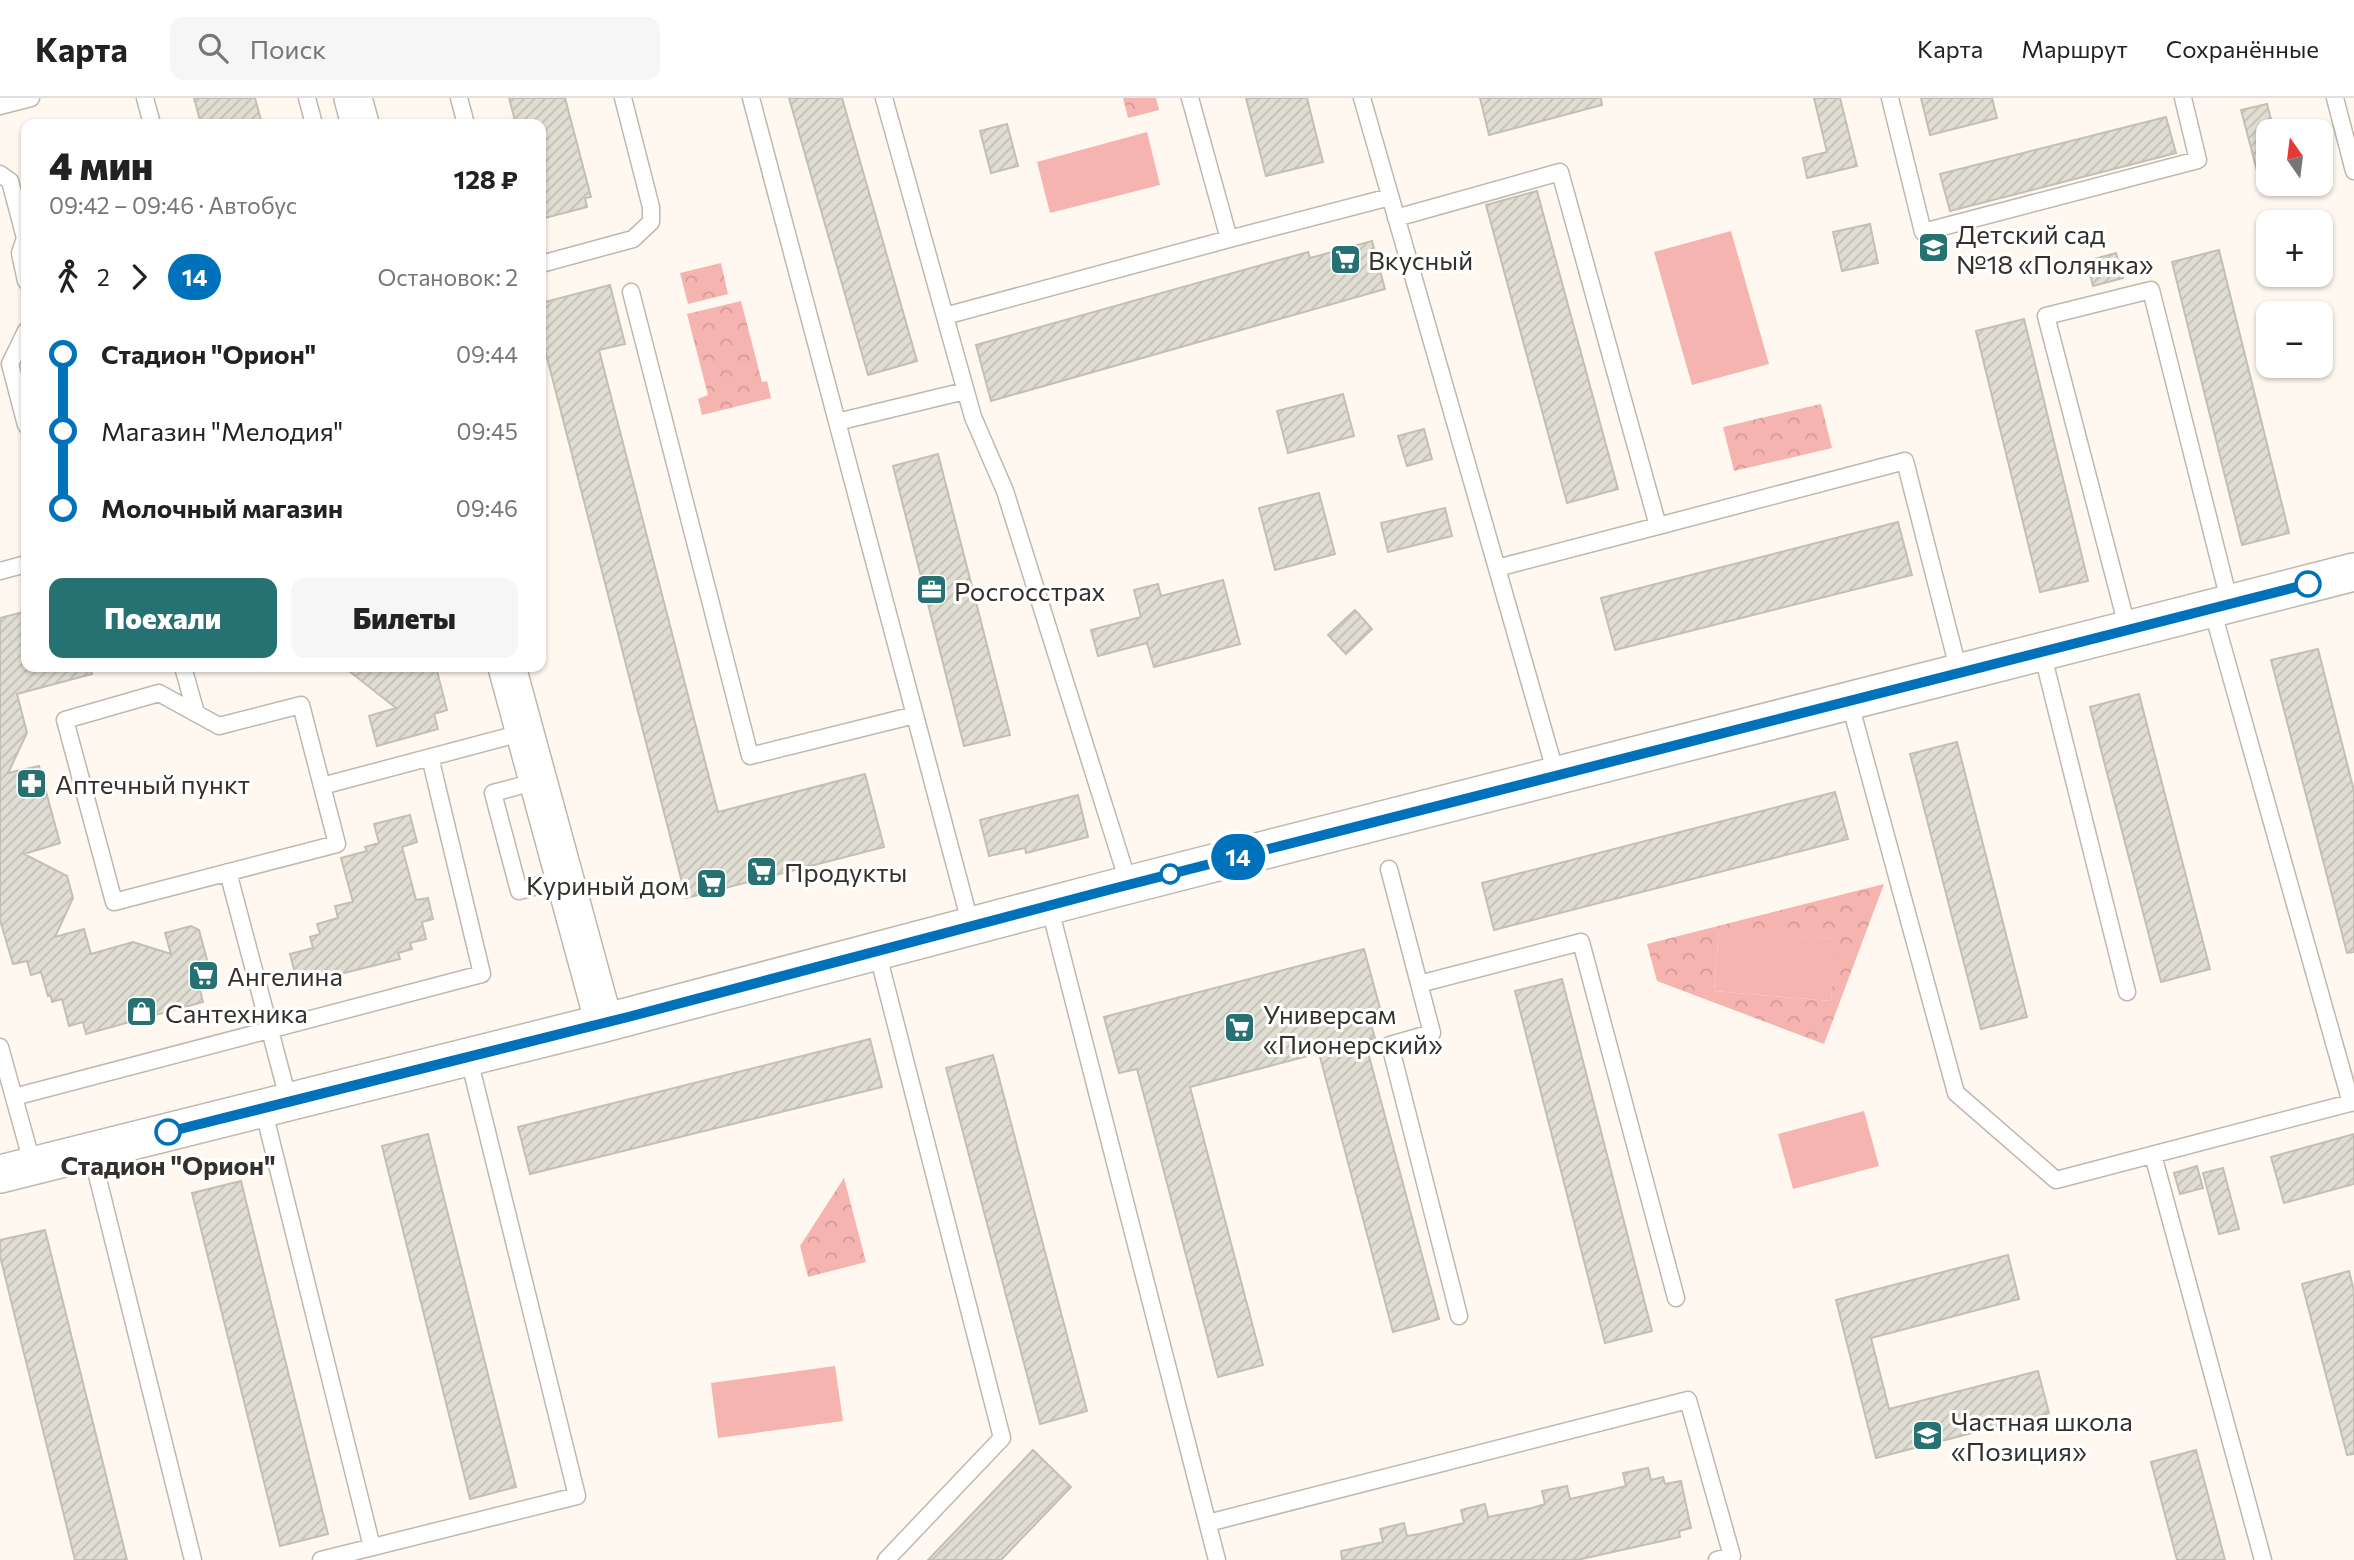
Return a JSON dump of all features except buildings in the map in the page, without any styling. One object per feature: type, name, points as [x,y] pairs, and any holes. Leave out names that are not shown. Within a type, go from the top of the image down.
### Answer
[{"type":"street","points":[[353,98],[359,119]]},
{"type":"street","points":[[16,1170],[604,1023],[1556,774],[2354,572]]},
{"type":"street","points":[[508,672],[604,1023]]},
{"type":"lane","points":[[0,106],[31,98]]},
{"type":"lane","points":[[145,98],[151,119]]},
{"type":"lane","points":[[307,98],[313,119]]},
{"type":"lane","points":[[458,98],[464,119]]},
{"type":"lane","points":[[546,263],[633,239],[651,222],[651,207],[623,98]]},
{"type":"lane","points":[[751,98],[971,926]]},
{"type":"lane","points":[[884,98],[972,417],[1005,491],[1129,885]]},
{"type":"lane","points":[[1191,98],[1229,239]]},
{"type":"lane","points":[[1362,98],[1556,774]]},
{"type":"lane","points":[[1890,98],[1923,232],[2199,160],[2183,98]]},
{"type":"lane","points":[[2335,98],[2354,171]]},
{"type":"lane","points":[[1396,218],[1560,173],[1658,526]]},
{"type":"lane","points":[[0,174],[10,181],[21,223]]},
{"type":"lane","points":[[945,316],[1390,197]]},
{"type":"lane","points":[[1849,700],[1956,1093],[2056,1180],[2352,1103],[2221,606],[2151,290],[2046,316],[2128,630]]},
{"type":"lane","points":[[631,292],[750,756],[915,715]]},
{"type":"lane","points":[[21,341],[10,364],[21,406]]},
{"type":"lane","points":[[837,422],[965,391]]},
{"type":"lane","points":[[1497,568],[1905,461],[1959,673]]},
{"type":"lane","points":[[0,571],[21,565]]},
{"type":"lane","points":[[2042,652],[2127,992]]},
{"type":"lane","points":[[184,672],[196,713]]},
{"type":"lane","points":[[159,693],[219,726],[301,705],[322,786],[337,844],[114,902],[65,720],[159,693]]},
{"type":"lane","points":[[322,786],[525,732]]},
{"type":"lane","points":[[14,1097],[482,974],[430,757]]},
{"type":"lane","points":[[1389,869],[1432,1033],[1390,1045],[1460,1316]]},
{"type":"lane","points":[[228,872],[270,1030],[276,1105],[372,1547]]},
{"type":"lane","points":[[1049,905],[1217,1560]]},
{"type":"lane","points":[[1419,984],[1581,942],[1676,1298]]},
{"type":"lane","points":[[877,951],[1002,1438],[886,1560]]},
{"type":"lane","points":[[0,1047],[14,1097],[16,1170]]},
{"type":"lane","points":[[321,1560],[577,1496],[468,1055]]},
{"type":"lane","points":[[91,1151],[193,1560]]},
{"type":"lane","points":[[2153,1155],[2263,1560]]},
{"type":"lane","points":[[1208,1523],[1688,1400],[1732,1556],[1717,1560]]},
{"type":"green space","points":[[1123,98],[1156,98],[1159,110],[1128,118]]},
{"type":"green space","points":[[1147,132],[1160,185],[1050,213],[1037,162]]},
{"type":"green space","points":[[1731,231],[1769,364],[1692,385],[1654,252]]},
{"type":"green space","points":[[721,263],[728,294],[688,304],[680,273]]},
{"type":"green space","points":[[741,301],[762,382],[767,381],[771,398],[702,415],[698,399],[708,395],[687,314]]},
{"type":"green space","points":[[1821,404],[1832,448],[1734,471],[1723,427]]},
{"type":"green space","points":[[1884,884],[1824,1044],[1657,981],[1647,944]],"holes":[[[1719,930],[1836,939],[1831,1001],[1714,991]]]},
{"type":"green space","points":[[1719,929],[1837,939],[1831,1001],[1714,991]]},
{"type":"green space","points":[[1864,1111],[1879,1166],[1793,1189],[1778,1134]]},
{"type":"green space","points":[[844,1178],[866,1262],[808,1277],[800,1246]]},
{"type":"green space","points":[[835,1366],[843,1421],[718,1438],[711,1383]]},
{"type":"bus line","name":"14","points":[[168,1132],[628,1017],[1556,774],[2308,584]]},
{"type":"place","name":"Детский сад №18 «Полянка»","points":[[1933,248]]},
{"type":"place","name":"Вкусный","points":[[1345,259]]},
{"type":"place","name":"Росгосстрах","points":[[931,590]]},
{"type":"place","name":"Аптечный пункт","points":[[32,783]]},
{"type":"place","name":"Продукты","points":[[761,871]]},
{"type":"place","name":"Куриный дом","points":[[712,884]]},
{"type":"place","name":"Ангелина","points":[[204,975]]},
{"type":"place","name":"Сантехника","points":[[142,1012]]},
{"type":"place","name":"Универсам «Пионерский»","points":[[1240,1028]]},
{"type":"place","name":"Стадион \"Орион\"","points":[[168,1132]]},
{"type":"place","name":"Частная школа «Позиция»","points":[[1928,1435]]}]
